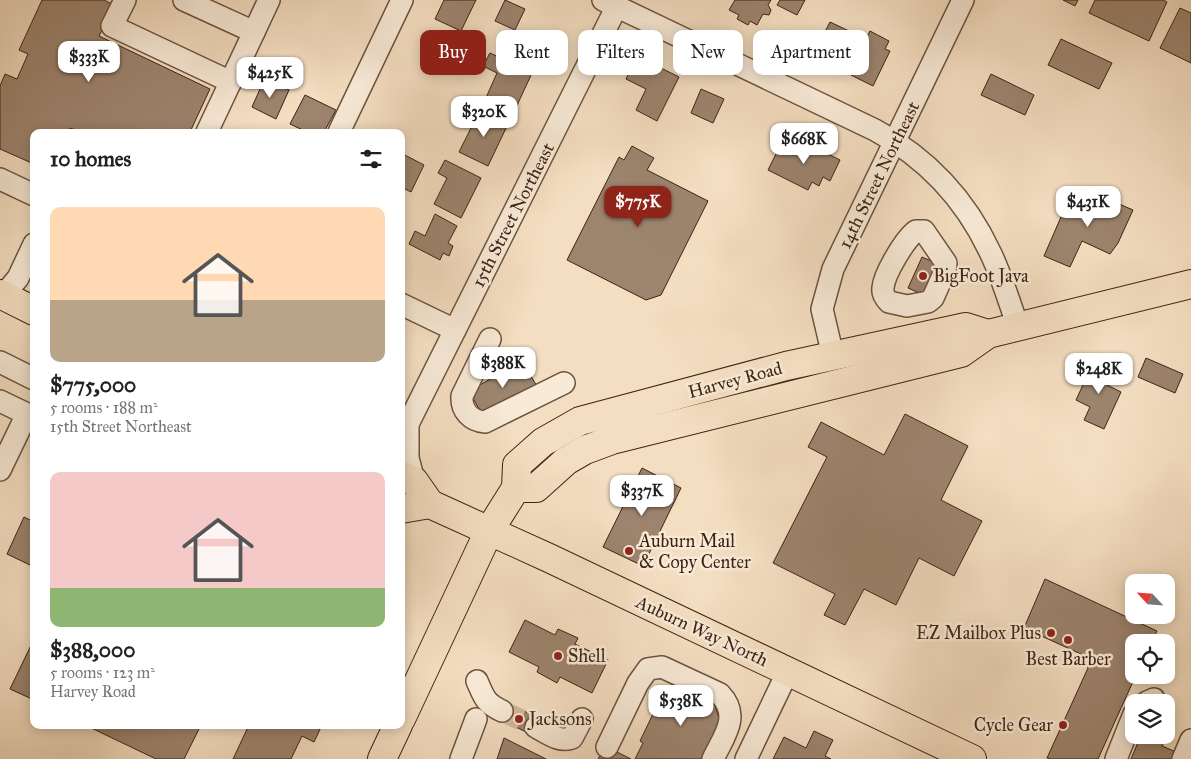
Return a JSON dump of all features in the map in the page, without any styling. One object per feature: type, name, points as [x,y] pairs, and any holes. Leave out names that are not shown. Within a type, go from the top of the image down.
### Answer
[{"type":"main road","name":"Harvey Road","points":[[516,488],[536,488],[566,461],[585,450],[612,440],[961,353],[988,334],[1191,284]]},
{"type":"main road","points":[[1,295],[30,309]]},
{"type":"main road","name":"Harvey Road","points":[[490,531],[516,488],[517,465],[544,442],[580,421],[786,366],[966,327],[988,334]]},
{"type":"main road","points":[[711,415],[707,406],[710,400],[768,384],[786,366]]},
{"type":"main road","points":[[407,478],[430,504]]},
{"type":"main road","points":[[405,508],[430,504]]},
{"type":"main road","name":"Auburn Way North","points":[[430,504],[972,759]]},
{"type":"main road","points":[[405,711],[490,531]]},
{"type":"main road","points":[[382,759],[396,729]]},
{"type":"street","points":[[125,0],[112,26],[231,82]]},
{"type":"street","points":[[184,0],[254,32]]},
{"type":"street","points":[[208,129],[269,0]]},
{"type":"street","points":[[341,129],[402,0]]},
{"type":"street","name":"14th Street Northeast","points":[[833,356],[822,309],[833,269],[963,0]]},
{"type":"street","points":[[610,3],[836,111],[896,142],[921,160],[951,190],[974,223],[992,255],[1018,326]]},
{"type":"street","name":"15th Street Northeast","points":[[407,478],[408,458],[405,426],[455,330],[610,3]]},
{"type":"street","points":[[0,179],[30,193]]},
{"type":"street","points":[[1,295],[18,278],[30,252]]},
{"type":"street","points":[[405,306],[455,330]]},
{"type":"street","points":[[490,339],[462,396],[465,412],[472,418],[485,422],[564,383]]},
{"type":"street","points":[[0,362],[30,377]]},
{"type":"street","points":[[0,401],[30,407],[0,470]]},
{"type":"street","points":[[607,747],[638,683],[648,669],[662,668],[720,694],[726,700],[731,712],[730,725],[713,759]]},
{"type":"street","points":[[746,759],[788,671]]},
{"type":"street","points":[[477,681],[485,700],[502,711]]},
{"type":"street","points":[[461,759],[476,719]]},
{"type":"street","points":[[536,727],[558,738],[569,740],[582,719]]},
{"type":"street","points":[[1116,759],[1125,736]]},
{"type":"street","points":[[1183,759],[1191,740]]},
{"type":"building","points":[[42,0],[104,0],[114,5],[99,36],[210,89],[191,129],[30,129],[30,162],[0,149],[0,86],[5,74],[17,79],[28,54],[19,50]]},
{"type":"building","points":[[444,0],[476,0],[461,30],[435,19]]},
{"type":"building","points":[[505,0],[525,9],[515,30],[495,21]]},
{"type":"building","points":[[735,0],[771,0],[768,5],[771,10],[769,15],[763,14],[757,25],[750,21],[748,25],[737,19],[739,15],[729,10]]},
{"type":"building","points":[[780,0],[805,0],[797,15],[777,5]]},
{"type":"building","points":[[1063,0],[1078,0],[1075,6]]},
{"type":"building","points":[[1095,0],[1163,0],[1167,2],[1149,41],[1089,13]]},
{"type":"building","points":[[1180,8],[1191,13],[1191,63],[1160,48]]},
{"type":"building","points":[[830,22],[847,30],[826,30]]},
{"type":"building","points":[[870,31],[889,41],[885,49],[890,51],[873,86],[851,75],[869,75]]},
{"type":"building","points":[[1061,39],[1112,63],[1099,89],[1048,65]]},
{"type":"building","points":[[490,53],[496,56],[496,72],[486,68],[486,60]]},
{"type":"building","points":[[663,69],[679,77],[657,121],[636,110],[646,89],[626,79],[628,75],[663,75]]},
{"type":"building","points":[[991,74],[1034,95],[1025,115],[981,95]]},
{"type":"building","points":[[496,75],[531,75],[513,114],[485,100]]},
{"type":"building","points":[[265,78],[289,90],[276,119],[252,107]]},
{"type":"building","points":[[701,89],[724,99],[713,123],[691,113]]},
{"type":"building","points":[[305,95],[336,110],[326,129],[301,129],[290,124]]},
{"type":"building","points":[[480,110],[508,124],[488,166],[459,152]]},
{"type":"building","points":[[800,140],[840,160],[830,181],[823,177],[819,186],[812,182],[808,190],[768,170],[779,148],[793,154]]},
{"type":"building","points":[[632,146],[654,158],[647,170],[708,201],[661,295],[646,300],[567,260],[619,157],[624,160]]},
{"type":"building","points":[[405,155],[424,165],[411,192],[405,189]]},
{"type":"building","points":[[445,160],[481,178],[461,218],[434,204],[447,178],[438,173]]},
{"type":"building","points":[[1087,190],[1133,210],[1118,243],[1110,254],[1082,241],[1070,267],[1044,256],[1061,217],[1069,205],[1078,209]]},
{"type":"building","points":[[435,214],[457,226],[448,243],[453,246],[449,256],[443,253],[440,260],[409,244],[415,231],[425,236]]},
{"type":"building","name":"BigFoot Java","points":[[922,257],[938,264],[924,295],[908,288]]},
{"type":"building","points":[[1146,358],[1183,374],[1175,393],[1138,377]]},
{"type":"building","points":[[522,361],[538,388],[484,418],[469,391]]},
{"type":"building","points":[[1094,361],[1114,371],[1107,385],[1121,392],[1104,429],[1084,420],[1090,407],[1076,400]]},
{"type":"building","points":[[905,414],[968,446],[941,500],[982,521],[954,576],[919,558],[896,605],[864,589],[845,625],[824,615],[835,594],[773,563],[827,457],[808,447],[821,422],[884,455]]},
{"type":"building","points":[[642,468],[681,488],[643,566],[603,547]]},
{"type":"building","points":[[24,517],[30,520],[30,565],[7,554]]},
{"type":"building","points":[[1045,579],[1125,616],[1125,624],[1142,624],[1157,631],[1155,634],[1125,634],[1125,684],[1132,684],[1127,694],[1125,694],[1125,699],[1098,759],[1047,758],[1088,668],[1083,655],[1024,628]]},
{"type":"building","name":"Shell","points":[[525,620],[555,635],[558,629],[578,638],[575,644],[608,660],[592,693],[560,677],[557,683],[537,672],[539,667],[509,652]]},
{"type":"building","points":[[30,647],[30,698],[10,689]]},
{"type":"building","points":[[681,684],[713,700],[721,724],[705,759],[635,759],[643,743],[640,741],[664,691]]},
{"type":"building","name":"Jacksons","points":[[506,702],[540,719],[532,735],[498,718]]},
{"type":"building","points":[[93,729],[199,729],[184,759],[156,759]]},
{"type":"building","points":[[247,729],[320,729],[314,742],[302,736],[291,759],[233,759]]},
{"type":"building","points":[[814,731],[833,740],[825,756],[831,759],[773,759],[784,737],[806,748]]},
{"type":"building","points":[[504,738],[546,759],[497,759]]},
{"type":"building","points":[[1137,744],[1163,744],[1162,746],[1176,752],[1173,759],[1131,759]]},
{"type":"building","points":[[605,746],[631,759],[598,759]]},
{"type":"tunnel","points":[[502,711],[536,727]]},
{"type":"place","name":"BigFoot Java","points":[[923,276]]},
{"type":"place","name":"Auburn Mail & Copy Center","points":[[629,551]]},
{"type":"place","name":"EZ Mailbox Plus","points":[[1051,633]]},
{"type":"place","name":"Best Barber","points":[[1068,640]]},
{"type":"place","name":"Shell","points":[[558,656]]},
{"type":"place","name":"Jacksons","points":[[519,719]]},
{"type":"place","name":"Cycle Gear","points":[[1063,725]]}]
